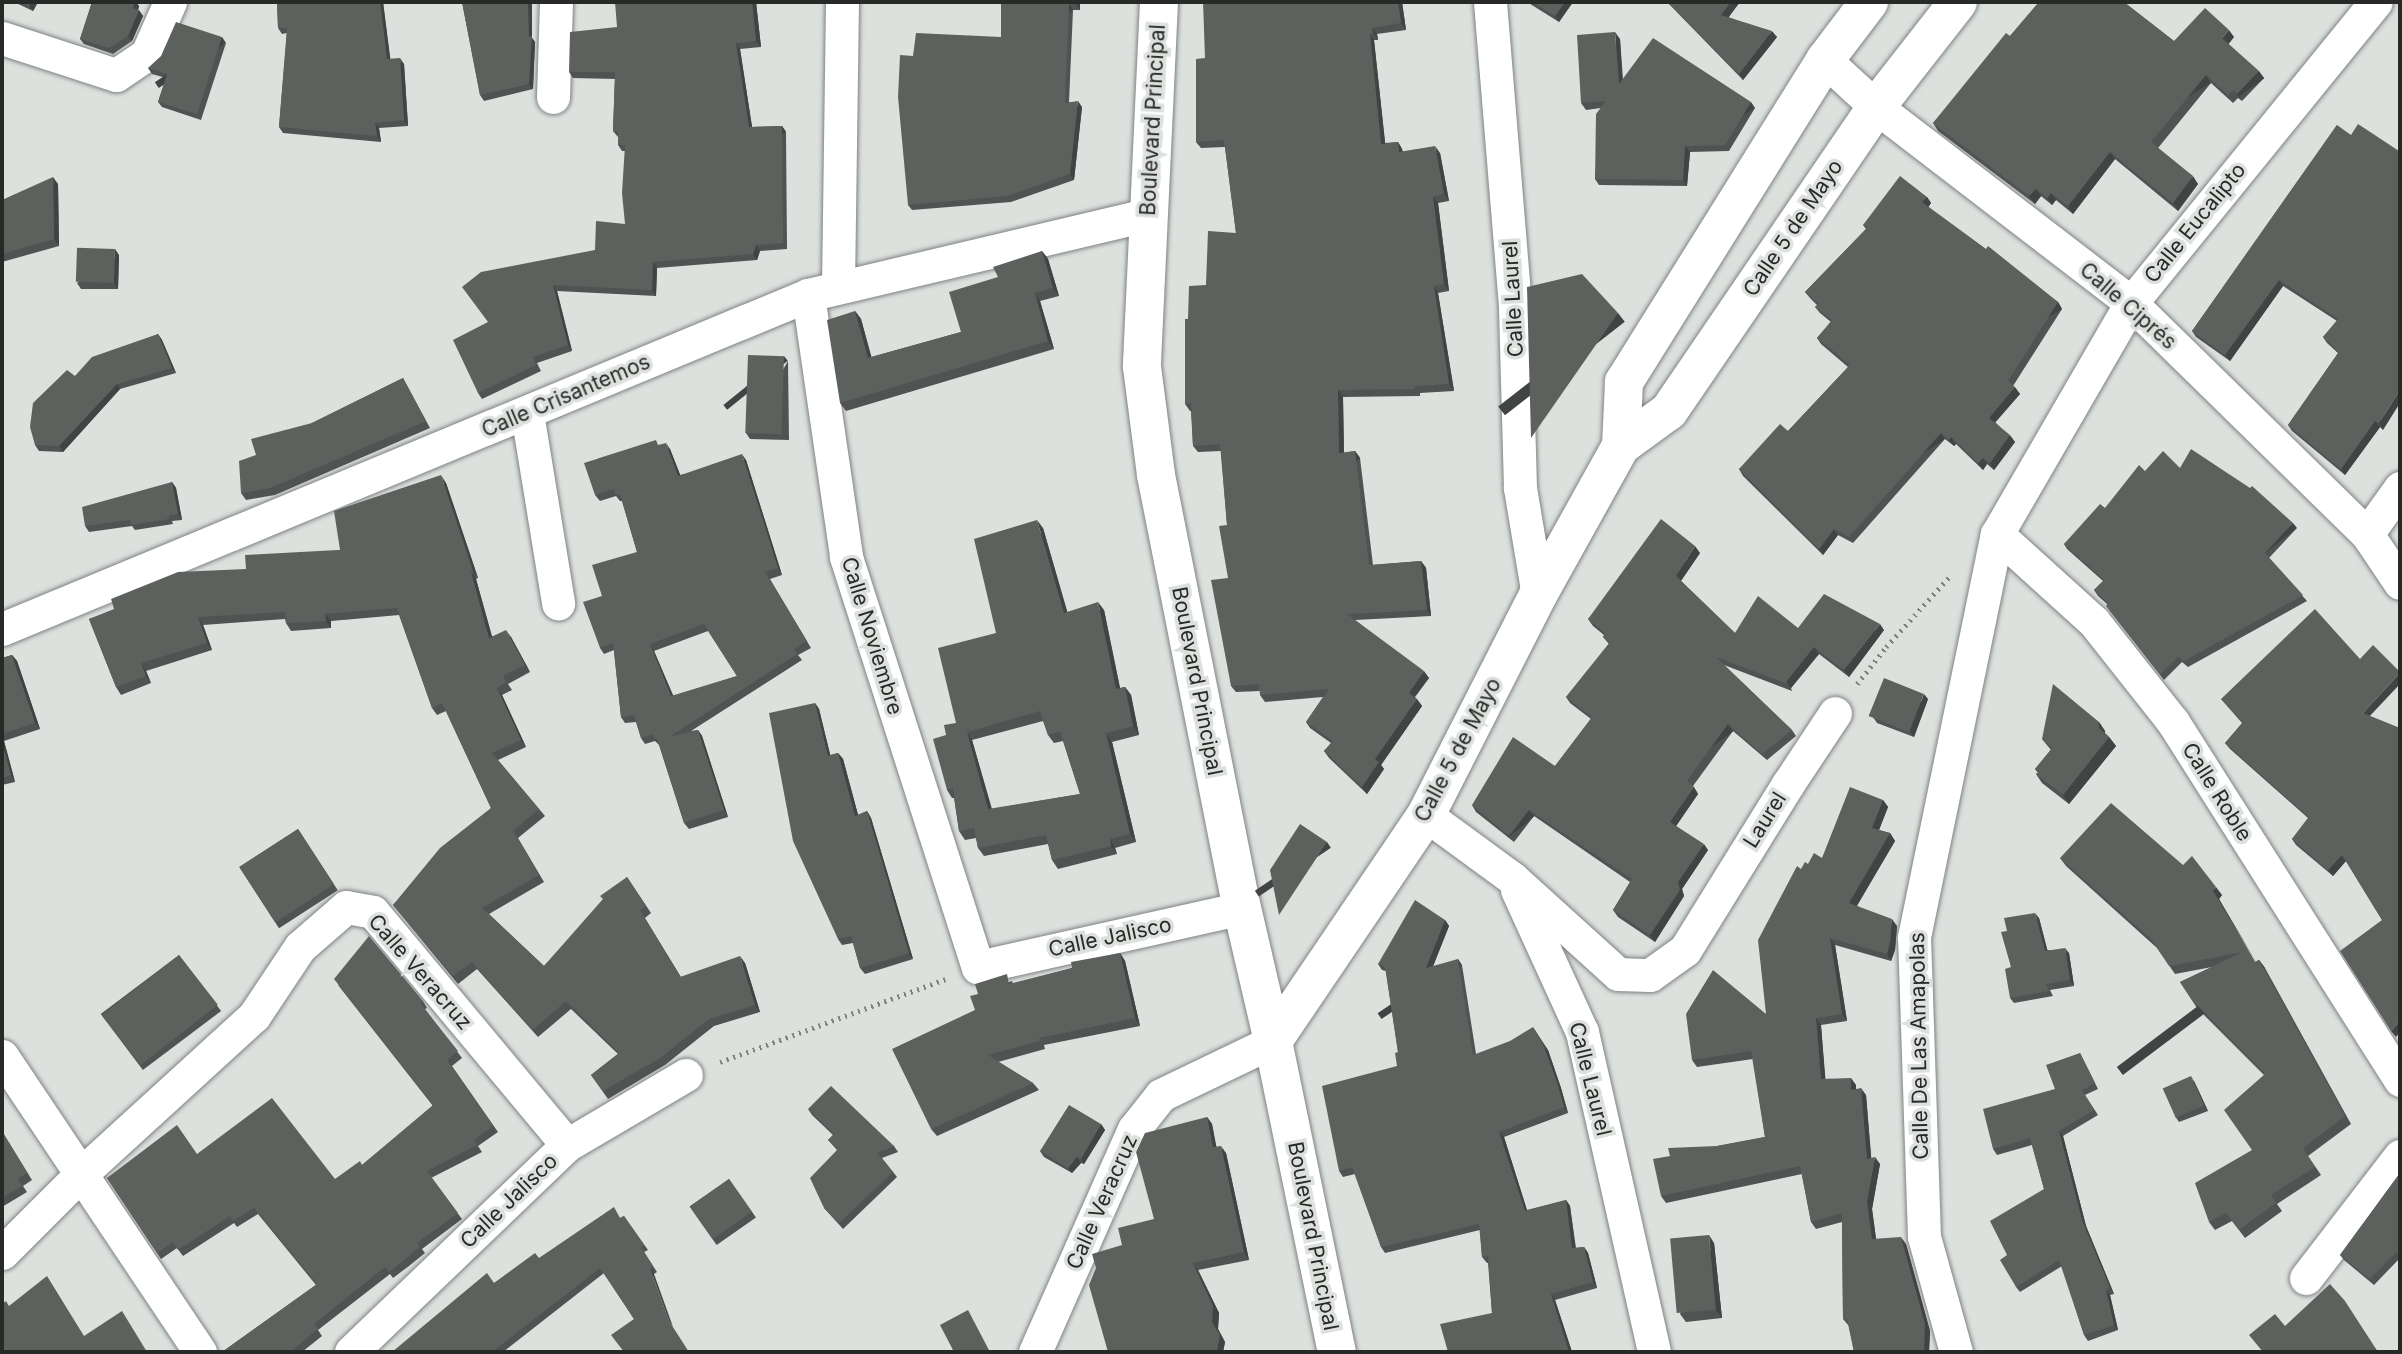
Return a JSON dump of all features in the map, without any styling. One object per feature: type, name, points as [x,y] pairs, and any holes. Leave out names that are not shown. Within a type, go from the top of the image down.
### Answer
[{"type":"street","points":[[2,38],[116,75],[147,54],[170,2]]},
{"type":"street","points":[[553,97],[555,2]]},
{"type":"street","name":"Calle Noviembre","points":[[842,2],[823,291],[846,557],[978,967]]},
{"type":"street","name":"Boulevard Principal","points":[[1159,2],[1147,215],[1142,368],[1154,462],[1242,908],[1273,1041],[1337,1352]]},
{"type":"street","name":"Calle Laurel","points":[[1490,2],[1515,309],[1520,488],[1538,595]]},
{"type":"street","name":"Calle 5 de Mayo","points":[[1621,446],[1624,382],[1825,60],[1869,2]]},
{"type":"street","name":"Calle 5 de Mayo","points":[[1273,1041],[1426,815],[1538,595],[1621,446],[1669,411],[1876,107],[1958,2]]},
{"type":"street","name":"Calle Eucalipto","points":[[1997,534],[2130,303],[2376,2]]},
{"type":"street","name":"Calle Ciprés","points":[[1825,60],[1876,107],[2130,303],[2367,534],[2400,583]]},
{"type":"street","name":"Calle Crisantemos","points":[[2,629],[823,291],[1147,215]]},
{"type":"street","points":[[527,413],[558,603]]},
{"type":"street","points":[[2367,534],[2400,488]]},
{"type":"street","name":"Calle Roble","points":[[1997,534],[2094,622],[2172,722],[2400,1080]]},
{"type":"street","name":"Calle De Las Amapolas","points":[[1956,1352],[1924,1237],[1914,937],[1997,534]]},
{"type":"street","name":"Laurel","points":[[1512,878],[1618,974],[1650,975],[1685,950],[1835,713]]},
{"type":"street","name":"Calle Laurel","points":[[1426,815],[1512,878],[1582,1032],[1654,1352]]},
{"type":"street","name":"Calle Veracruz","points":[[82,1173],[254,1016],[300,947],[346,907],[373,912],[567,1145]]},
{"type":"street","name":"Calle Jalisco","points":[[978,967],[1242,908]]},
{"type":"street","name":"Calle Veracruz","points":[[1035,1352],[1133,1129],[1161,1095],[1273,1041]]},
{"type":"street","points":[[2,1056],[200,1352]]},
{"type":"street","name":"Calle Jalisco","points":[[351,1352],[567,1145],[687,1075]]},
{"type":"street","points":[[2306,1278],[2400,1156]]},
{"type":"street","points":[[2,1253],[82,1173]]},
{"type":"path","points":[[1835,713],[1903,628],[1953,572],[1997,534]]},
{"type":"path","points":[[687,1075],[978,967]]},
{"type":"building","points":[[92,2],[135,2],[133,8],[139,10],[128,36],[109,48],[80,39]]},
{"type":"building","points":[[277,2],[380,2],[387,59],[400,58],[404,120],[375,123],[377,136],[279,127],[287,28],[278,28]]},
{"type":"building","points":[[462,2],[528,2],[529,37],[532,36],[529,84],[480,95]]},
{"type":"building","points":[[615,2],[752,2],[756,41],[736,43],[749,127],[782,126],[783,243],[756,245],[753,254],[653,262],[652,290],[553,285],[568,345],[533,357],[536,365],[478,393],[453,340],[488,322],[462,287],[481,272],[595,250],[596,221],[625,224],[622,193],[625,145],[618,145],[618,131],[613,131],[615,72],[569,72],[570,32],[617,27]]},
{"type":"building","points":[[1001,2],[1076,2],[1069,4],[1065,103],[1078,101],[1070,174],[1007,196],[908,205],[898,97],[900,55],[913,56],[916,33],[1001,37]]},
{"type":"building","points":[[1203,2],[1398,2],[1401,23],[1372,28],[1373,33],[1370,34],[1381,144],[1398,142],[1399,152],[1435,146],[1444,194],[1433,197],[1444,284],[1434,286],[1449,384],[1415,386],[1415,389],[1338,390],[1339,453],[1355,451],[1369,565],[1421,561],[1427,610],[1347,614],[1424,671],[1409,693],[1417,699],[1375,759],[1379,762],[1362,787],[1324,751],[1333,741],[1306,722],[1329,689],[1260,695],[1259,684],[1231,686],[1211,580],[1228,578],[1219,526],[1227,525],[1220,444],[1193,446],[1191,403],[1185,404],[1185,319],[1188,319],[1189,286],[1206,285],[1208,231],[1236,233],[1224,140],[1196,142],[1196,59],[1205,58]]},
{"type":"building","points":[[1532,2],[1565,2],[1555,16]]},
{"type":"building","points":[[1668,2],[1731,2],[1721,15],[1772,31],[1739,74]]},
{"type":"building","points":[[2039,2],[2124,2],[2174,41],[2205,8],[2229,30],[2222,38],[2259,71],[2237,94],[2233,90],[2228,95],[2206,75],[2151,142],[2193,176],[2173,203],[2110,152],[2068,206],[2051,193],[2047,198],[2036,189],[2029,196],[1933,123],[2006,33],[2010,36]]},
{"type":"building","points":[[176,22],[222,37],[197,114],[158,102],[167,74],[148,68],[161,56]]},
{"type":"building","points":[[1615,32],[1619,84],[1653,38],[1751,102],[1725,145],[1685,146],[1683,180],[1595,179],[1596,114],[1606,101],[1581,103],[1577,35]]},
{"type":"building","points":[[2358,124],[2400,150],[2400,390],[2379,423],[2375,421],[2341,469],[2288,425],[2339,352],[2323,337],[2338,319],[2279,280],[2225,355],[2192,331],[2337,125],[2351,135]]},
{"type":"building","points":[[1900,176],[1927,197],[1922,202],[1986,249],[1988,246],[2058,302],[2008,381],[2015,387],[1989,418],[2010,435],[1990,463],[1983,458],[1978,463],[1951,437],[1949,440],[1941,433],[1849,537],[1834,529],[1819,549],[1739,469],[1780,424],[1788,431],[1850,365],[1817,338],[1832,320],[1815,307],[1819,304],[1805,292],[1867,228],[1863,225]]},
{"type":"building","points":[[53,177],[54,239],[2,254],[2,200]]},
{"type":"building","points":[[77,248],[115,249],[114,283],[76,282]]},
{"type":"building","points":[[1042,251],[1053,288],[1035,293],[1048,341],[840,403],[827,320],[855,311],[868,358],[961,332],[949,292],[998,277],[993,267]]},
{"type":"building","points":[[1582,274],[1618,313],[1531,438],[1527,287]]},
{"type":"building","points":[[158,334],[172,368],[117,384],[59,446],[35,445],[30,427],[33,403],[67,370],[75,376],[92,357]]},
{"type":"building","points":[[748,355],[784,356],[781,434],[745,433]]},
{"type":"building","points":[[403,378],[426,421],[270,488],[241,493],[239,461],[256,455],[251,439],[312,423]]},
{"type":"building","points":[[656,440],[658,445],[666,443],[678,476],[742,454],[778,568],[765,572],[807,641],[794,649],[797,654],[669,737],[698,730],[724,810],[684,823],[657,738],[654,739],[653,734],[641,738],[634,715],[621,717],[613,643],[600,648],[583,602],[602,596],[592,565],[637,552],[620,494],[616,495],[614,489],[595,495],[584,463]],"holes":[[[704,624],[737,676],[671,696],[650,644]]]},
{"type":"building","points":[[2191,449],[2250,488],[2252,486],[2293,523],[2265,553],[2303,595],[2184,661],[2178,657],[2160,674],[2106,606],[2108,603],[2094,590],[2104,580],[2064,544],[2100,504],[2105,508],[2139,465],[2145,471],[2163,451],[2180,468]]},
{"type":"building","points":[[441,475],[473,571],[471,572],[489,638],[506,630],[525,665],[503,676],[506,682],[497,688],[521,740],[492,753],[539,809],[513,831],[539,875],[482,908],[544,966],[603,899],[600,896],[627,877],[646,906],[640,910],[680,977],[740,956],[755,1005],[709,1019],[660,1058],[603,1091],[591,1075],[619,1053],[566,1001],[533,1030],[472,962],[453,976],[393,905],[440,848],[491,808],[442,703],[432,708],[397,608],[325,614],[326,621],[286,623],[285,612],[198,617],[207,643],[141,663],[146,676],[116,687],[89,619],[114,609],[111,599],[178,572],[246,569],[245,555],[340,550],[334,511]]},
{"type":"building","points":[[172,482],[178,514],[169,515],[169,519],[131,525],[130,520],[85,526],[82,507]]},
{"type":"building","points":[[1661,519],[1695,546],[1676,576],[1735,633],[1758,596],[1798,628],[1824,594],[1880,624],[1844,670],[1814,647],[1786,682],[1788,684],[1716,657],[1792,730],[1762,754],[1728,724],[1687,781],[1694,787],[1670,822],[1704,844],[1678,882],[1680,890],[1650,935],[1613,910],[1632,879],[1529,810],[1509,836],[1472,805],[1513,737],[1555,766],[1592,717],[1566,697],[1610,642],[1603,637],[1605,633],[1588,619]]},
{"type":"building","points":[[1037,520],[1064,613],[1098,602],[1116,689],[1125,687],[1133,726],[1106,733],[1130,834],[1110,839],[1111,846],[1052,860],[1046,835],[978,848],[974,828],[959,831],[953,788],[947,790],[933,739],[946,735],[944,725],[956,723],[938,648],[996,633],[974,539]],"holes":[[[1040,711],[1048,735],[1060,731],[1080,794],[988,809],[967,732]]]},
{"type":"building","points":[[2315,609],[2360,659],[2373,645],[2400,672],[2363,713],[2400,728],[2400,1021],[2391,1031],[2340,951],[2382,920],[2342,855],[2328,870],[2292,839],[2309,817],[2225,743],[2243,723],[2221,699]]},
{"type":"building","points":[[12,655],[35,723],[2,734],[2,658]]},
{"type":"building","points":[[1884,678],[1924,694],[1909,732],[1869,716]]},
{"type":"building","points":[[2053,684],[2099,722],[2099,728],[2109,737],[2063,795],[2036,774],[2039,772],[2035,769],[2052,748],[2042,739]]},
{"type":"building","points":[[815,703],[828,756],[838,753],[855,816],[867,811],[909,953],[860,968],[851,936],[838,939],[793,841],[769,713]]},
{"type":"building","points":[[2,743],[11,775],[2,778]]},
{"type":"building","points":[[1850,787],[1883,800],[1872,828],[1890,833],[1849,903],[1892,919],[1890,943],[1887,954],[1830,938],[1842,1014],[1816,1018],[1821,1079],[1851,1078],[1851,1090],[1861,1088],[1867,1159],[1875,1157],[1867,1202],[1872,1239],[1901,1237],[1925,1324],[1924,1352],[1854,1352],[1847,1319],[1843,1319],[1842,1213],[1811,1222],[1800,1166],[1661,1196],[1653,1159],[1670,1156],[1668,1148],[1717,1146],[1765,1137],[1751,1051],[1692,1060],[1686,1014],[1713,970],[1766,1014],[1758,940],[1797,866],[1801,869],[1805,862],[1808,864],[1814,853],[1822,858]]},
{"type":"building","points":[[2111,803],[2183,865],[2192,856],[2216,887],[2213,891],[2255,962],[2259,960],[2345,1116],[2303,1148],[2315,1167],[2271,1195],[2276,1203],[2239,1230],[2226,1213],[2209,1222],[2195,1183],[2252,1150],[2224,1110],[2265,1074],[2192,1000],[2180,982],[2243,952],[2169,966],[2152,940],[2060,858]]},
{"type":"building","points":[[1300,824],[1327,842],[1279,915],[1270,870]]},
{"type":"building","points":[[298,829],[334,884],[275,922],[239,867]]},
{"type":"building","points":[[1415,900],[1445,920],[1426,968],[1458,959],[1473,1055],[1510,1041],[1533,1027],[1543,1044],[1557,1082],[1564,1107],[1499,1132],[1525,1211],[1566,1200],[1572,1248],[1584,1247],[1593,1282],[1551,1294],[1569,1352],[1448,1352],[1440,1324],[1492,1313],[1488,1256],[1482,1257],[1479,1224],[1381,1247],[1352,1167],[1339,1171],[1322,1086],[1397,1066],[1395,1053],[1398,1052],[1385,967],[1378,964]]},
{"type":"building","points":[[2035,913],[2045,951],[2065,948],[2070,980],[2046,984],[2049,991],[2010,998],[2005,969],[2011,967],[2001,932],[2007,931],[2004,918]]},
{"type":"building","points":[[369,936],[423,1001],[420,1003],[458,1051],[447,1060],[493,1126],[474,1140],[477,1145],[427,1171],[458,1213],[417,1243],[420,1247],[389,1272],[385,1267],[314,1324],[318,1329],[290,1352],[222,1352],[317,1284],[254,1208],[233,1221],[230,1216],[178,1250],[173,1242],[157,1253],[107,1178],[177,1125],[197,1154],[272,1098],[335,1179],[360,1161],[362,1165],[433,1105],[334,979]]},
{"type":"building","points":[[1120,953],[1135,1018],[1039,1038],[1040,1041],[988,1055],[1033,1083],[931,1129],[892,1049],[975,1010],[970,996],[978,994],[975,984],[1007,974],[1009,984],[1072,968],[1071,962]]},
{"type":"building","points":[[179,955],[218,1005],[141,1065],[102,1015]]},
{"type":"building","points":[[2080,1053],[2095,1083],[2082,1090],[2094,1110],[2059,1131],[2082,1220],[2110,1288],[2106,1290],[2114,1325],[2084,1335],[2059,1260],[2016,1287],[2000,1260],[2007,1255],[1990,1221],[2044,1189],[2030,1138],[1993,1149],[1983,1109],[2055,1089],[2046,1065]]},
{"type":"building","points":[[2191,1076],[2204,1105],[2176,1118],[2163,1089]]},
{"type":"building","points":[[831,1086],[894,1146],[877,1153],[893,1172],[839,1223],[824,1208],[810,1178],[838,1149],[828,1140],[834,1134],[808,1109]]},
{"type":"building","points":[[1069,1105],[1101,1124],[1081,1159],[1077,1157],[1068,1168],[1040,1151]]},
{"type":"building","points":[[1207,1117],[1213,1147],[1221,1146],[1244,1252],[1193,1263],[1213,1306],[1212,1322],[1220,1335],[1217,1352],[1108,1352],[1089,1285],[1096,1268],[1092,1254],[1122,1245],[1118,1228],[1154,1219],[1136,1152],[1145,1133]]},
{"type":"building","points":[[2,1132],[27,1173],[18,1179],[22,1186],[2,1198]]},
{"type":"building","points":[[2400,1173],[2400,1256],[2396,1252],[2370,1279],[2340,1255]]},
{"type":"building","points":[[729,1179],[752,1212],[713,1239],[690,1207]]},
{"type":"building","points":[[614,1207],[620,1218],[624,1216],[644,1245],[641,1247],[653,1266],[650,1268],[669,1321],[689,1352],[624,1352],[611,1335],[634,1319],[600,1268],[492,1352],[392,1352],[487,1273],[494,1283],[535,1253],[539,1258]]},
{"type":"building","points":[[1709,1235],[1716,1310],[1677,1313],[1670,1238]]},
{"type":"building","points":[[47,1276],[84,1336],[122,1311],[147,1352],[2,1352],[2,1304],[6,1301],[9,1306]]},
{"type":"building","points":[[2330,1284],[2345,1301],[2378,1352],[2263,1352],[2249,1335],[2275,1314],[2285,1326]]},
{"type":"building","points":[[968,1310],[990,1352],[954,1352],[940,1325]]}]
